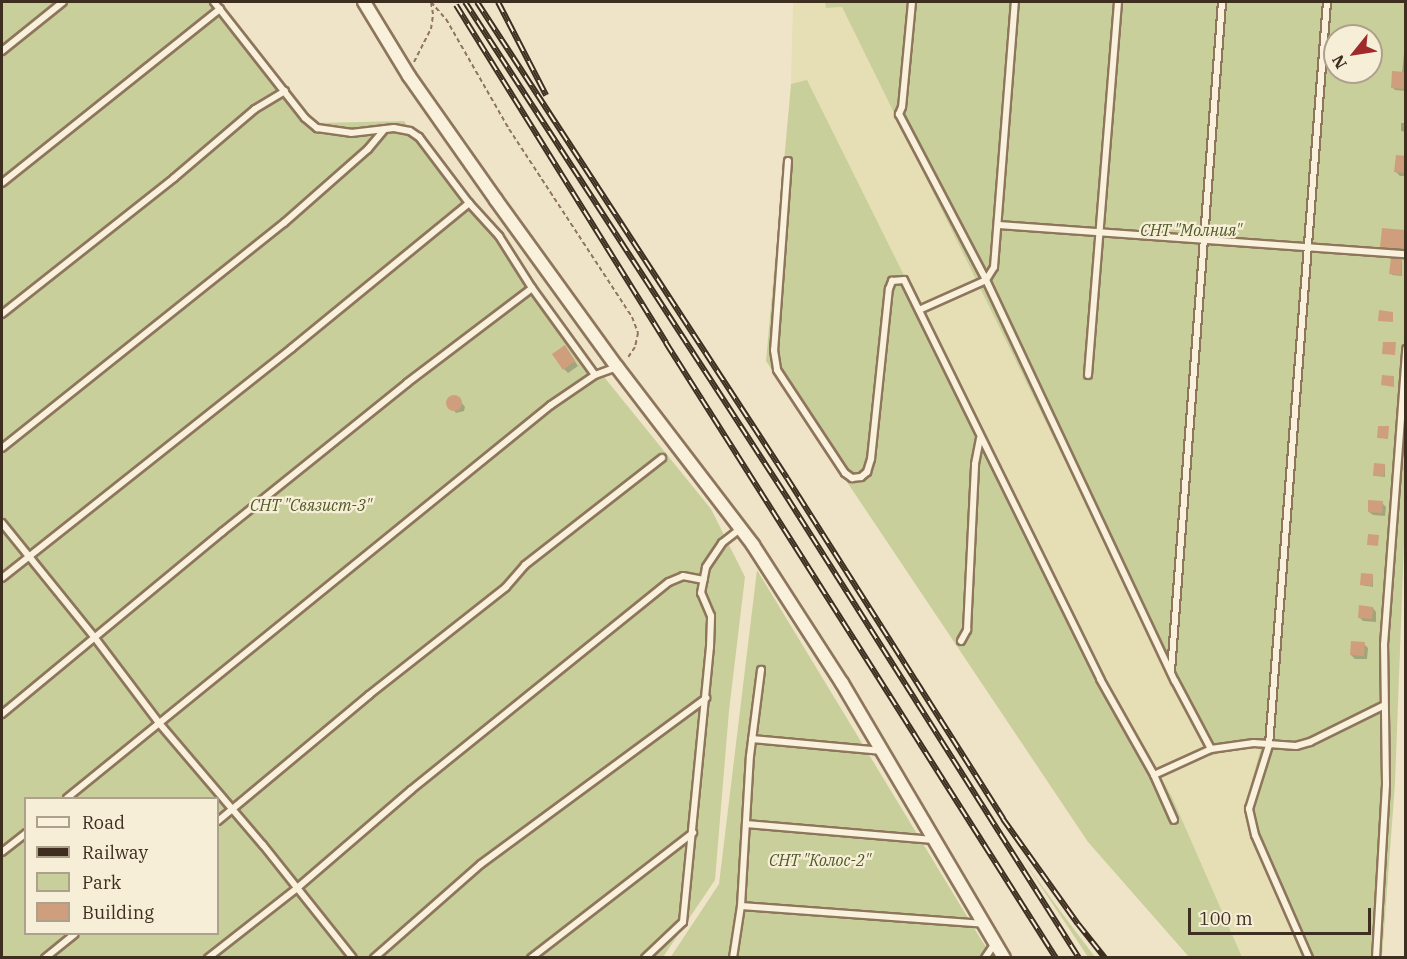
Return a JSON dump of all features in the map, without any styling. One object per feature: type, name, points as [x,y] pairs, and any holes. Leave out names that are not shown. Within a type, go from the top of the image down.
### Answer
[{"type":"street","points":[[364,2],[409,76],[617,367],[741,528],[842,683],[1004,957]]},
{"type":"lane","points":[[2,51],[63,2]]},
{"type":"lane","points":[[214,2],[305,118],[317,128],[351,133],[385,129],[410,131],[419,137],[469,203],[499,236],[532,288],[596,375]]},
{"type":"lane","points":[[912,2],[902,107],[899,114],[986,280],[1171,672],[1211,749]]},
{"type":"lane","points":[[919,310],[986,280],[994,267],[1015,2]]},
{"type":"lane","points":[[1088,375],[1118,2]]},
{"type":"lane","points":[[1171,672],[1222,2]]},
{"type":"lane","points":[[1309,957],[1255,835],[1250,816],[1253,794],[1269,745],[1327,2]]},
{"type":"lane","points":[[2,183],[220,9]]},
{"type":"lane","points":[[2,314],[174,178],[255,109],[285,92]]},
{"type":"lane","points":[[2,448],[284,223],[368,149],[385,129]]},
{"type":"lane","points":[[788,161],[773,361],[845,473],[852,478],[861,477],[867,472],[871,459],[889,289],[892,281],[904,280],[1100,679],[1154,775],[1174,820]]},
{"type":"lane","points":[[2,578],[292,348],[469,203]]},
{"type":"lane","points":[[998,225],[1308,249],[1406,254]]},
{"type":"lane","points":[[2,714],[370,413],[532,288]]},
{"type":"lane","points":[[1376,957],[1386,784],[1383,706],[1384,645],[1406,349]]},
{"type":"lane","points":[[68,797],[551,405],[596,375],[617,367]]},
{"type":"lane","points":[[961,641],[967,630],[975,464],[980,437]]},
{"type":"lane","points":[[219,820],[369,695],[506,587],[525,565],[662,458]]},
{"type":"lane","points":[[2,523],[95,638],[159,723],[352,957]]},
{"type":"lane","points":[[645,957],[683,922],[693,833],[711,616],[701,593],[706,567],[722,543],[741,528]]},
{"type":"lane","points":[[208,957],[296,889],[411,790],[669,582],[683,576],[704,580]]},
{"type":"lane","points":[[733,957],[741,906],[752,739],[761,670]]},
{"type":"lane","points":[[374,957],[481,864],[705,698]]},
{"type":"lane","points":[[1154,775],[1211,749],[1254,744],[1296,746],[1310,742],[1383,706]]},
{"type":"lane","points":[[752,739],[882,752]]},
{"type":"lane","points":[[746,824],[935,840]]},
{"type":"lane","points":[[531,957],[693,833]]},
{"type":"lane","points":[[2,852],[24,835]]},
{"type":"lane","points":[[741,906],[984,924]]},
{"type":"lane","points":[[45,957],[72,935]]},
{"type":"lane","points":[[985,957],[995,943]]},
{"type":"path","points":[[409,76],[431,29],[433,14],[431,2]]},
{"type":"path","points":[[431,2],[446,19],[509,129],[632,317],[638,333],[635,347],[617,367]]},
{"type":"shaded area","points":[[793,2],[825,2],[826,8],[842,7],[1210,755],[1243,747],[1261,747],[1245,805],[1251,839],[1302,957],[1242,957],[1172,797],[1100,670],[807,81],[791,84]]},
{"type":"green space","name":"СНТ \"Связист-3\"","points":[[2,2],[219,2],[315,123],[404,121],[532,288],[711,509],[745,577],[729,711],[715,880],[663,957],[2,958]]},
{"type":"green space","name":"СНТ \"Молния\"","points":[[825,2],[1405,2],[1406,491],[1395,784],[1382,957],[1302,957],[1246,821],[1245,806],[1261,747],[1243,747],[1210,756],[842,7],[826,8]]},
{"type":"green space","points":[[807,80],[1100,670],[1172,797],[1242,957],[1189,957],[1088,842],[766,361],[791,84]]},
{"type":"green space","name":"СНТ \"Колос-2\"","points":[[757,570],[993,957],[670,958],[719,884]]},
{"type":"green space","points":[[1024,861],[1058,908],[1095,957],[1088,957]]},
{"type":"building","points":[[1392,71],[1406,72],[1406,89],[1391,88]]},
{"type":"building","points":[[1396,155],[1406,156],[1406,173],[1394,172]]},
{"type":"building","points":[[1382,228],[1405,230],[1404,249],[1380,247]]},
{"type":"building","points":[[1391,258],[1402,259],[1401,275],[1389,274]]},
{"type":"building","points":[[1379,310],[1393,312],[1393,322],[1378,321]]},
{"type":"building","points":[[1383,342],[1396,342],[1395,355],[1382,354]]},
{"type":"building","points":[[565,345],[575,361],[563,370],[552,354]]},
{"type":"building","points":[[1382,375],[1394,376],[1394,387],[1381,385]]},
{"type":"building","points":[[454,395],[462,403],[454,411],[446,403]]},
{"type":"building","points":[[1378,426],[1389,426],[1388,439],[1377,438]]},
{"type":"building","points":[[1374,463],[1385,464],[1384,476],[1373,476]]},
{"type":"building","points":[[1368,500],[1383,501],[1382,513],[1368,512]]},
{"type":"building","points":[[1368,534],[1379,535],[1378,546],[1367,545]]},
{"type":"building","points":[[1361,573],[1373,574],[1372,586],[1360,585]]},
{"type":"building","points":[[1359,605],[1373,607],[1372,619],[1358,618]]},
{"type":"building","points":[[1351,641],[1365,642],[1364,656],[1350,655]]},
{"type":"railway","points":[[465,2],[788,499],[1079,958]]},
{"type":"railway","points":[[477,2],[787,478],[1003,819],[1105,958]]},
{"type":"railway","points":[[498,2],[546,95]]},
{"type":"railway","points":[[456,5],[666,343],[1056,958]]}]
